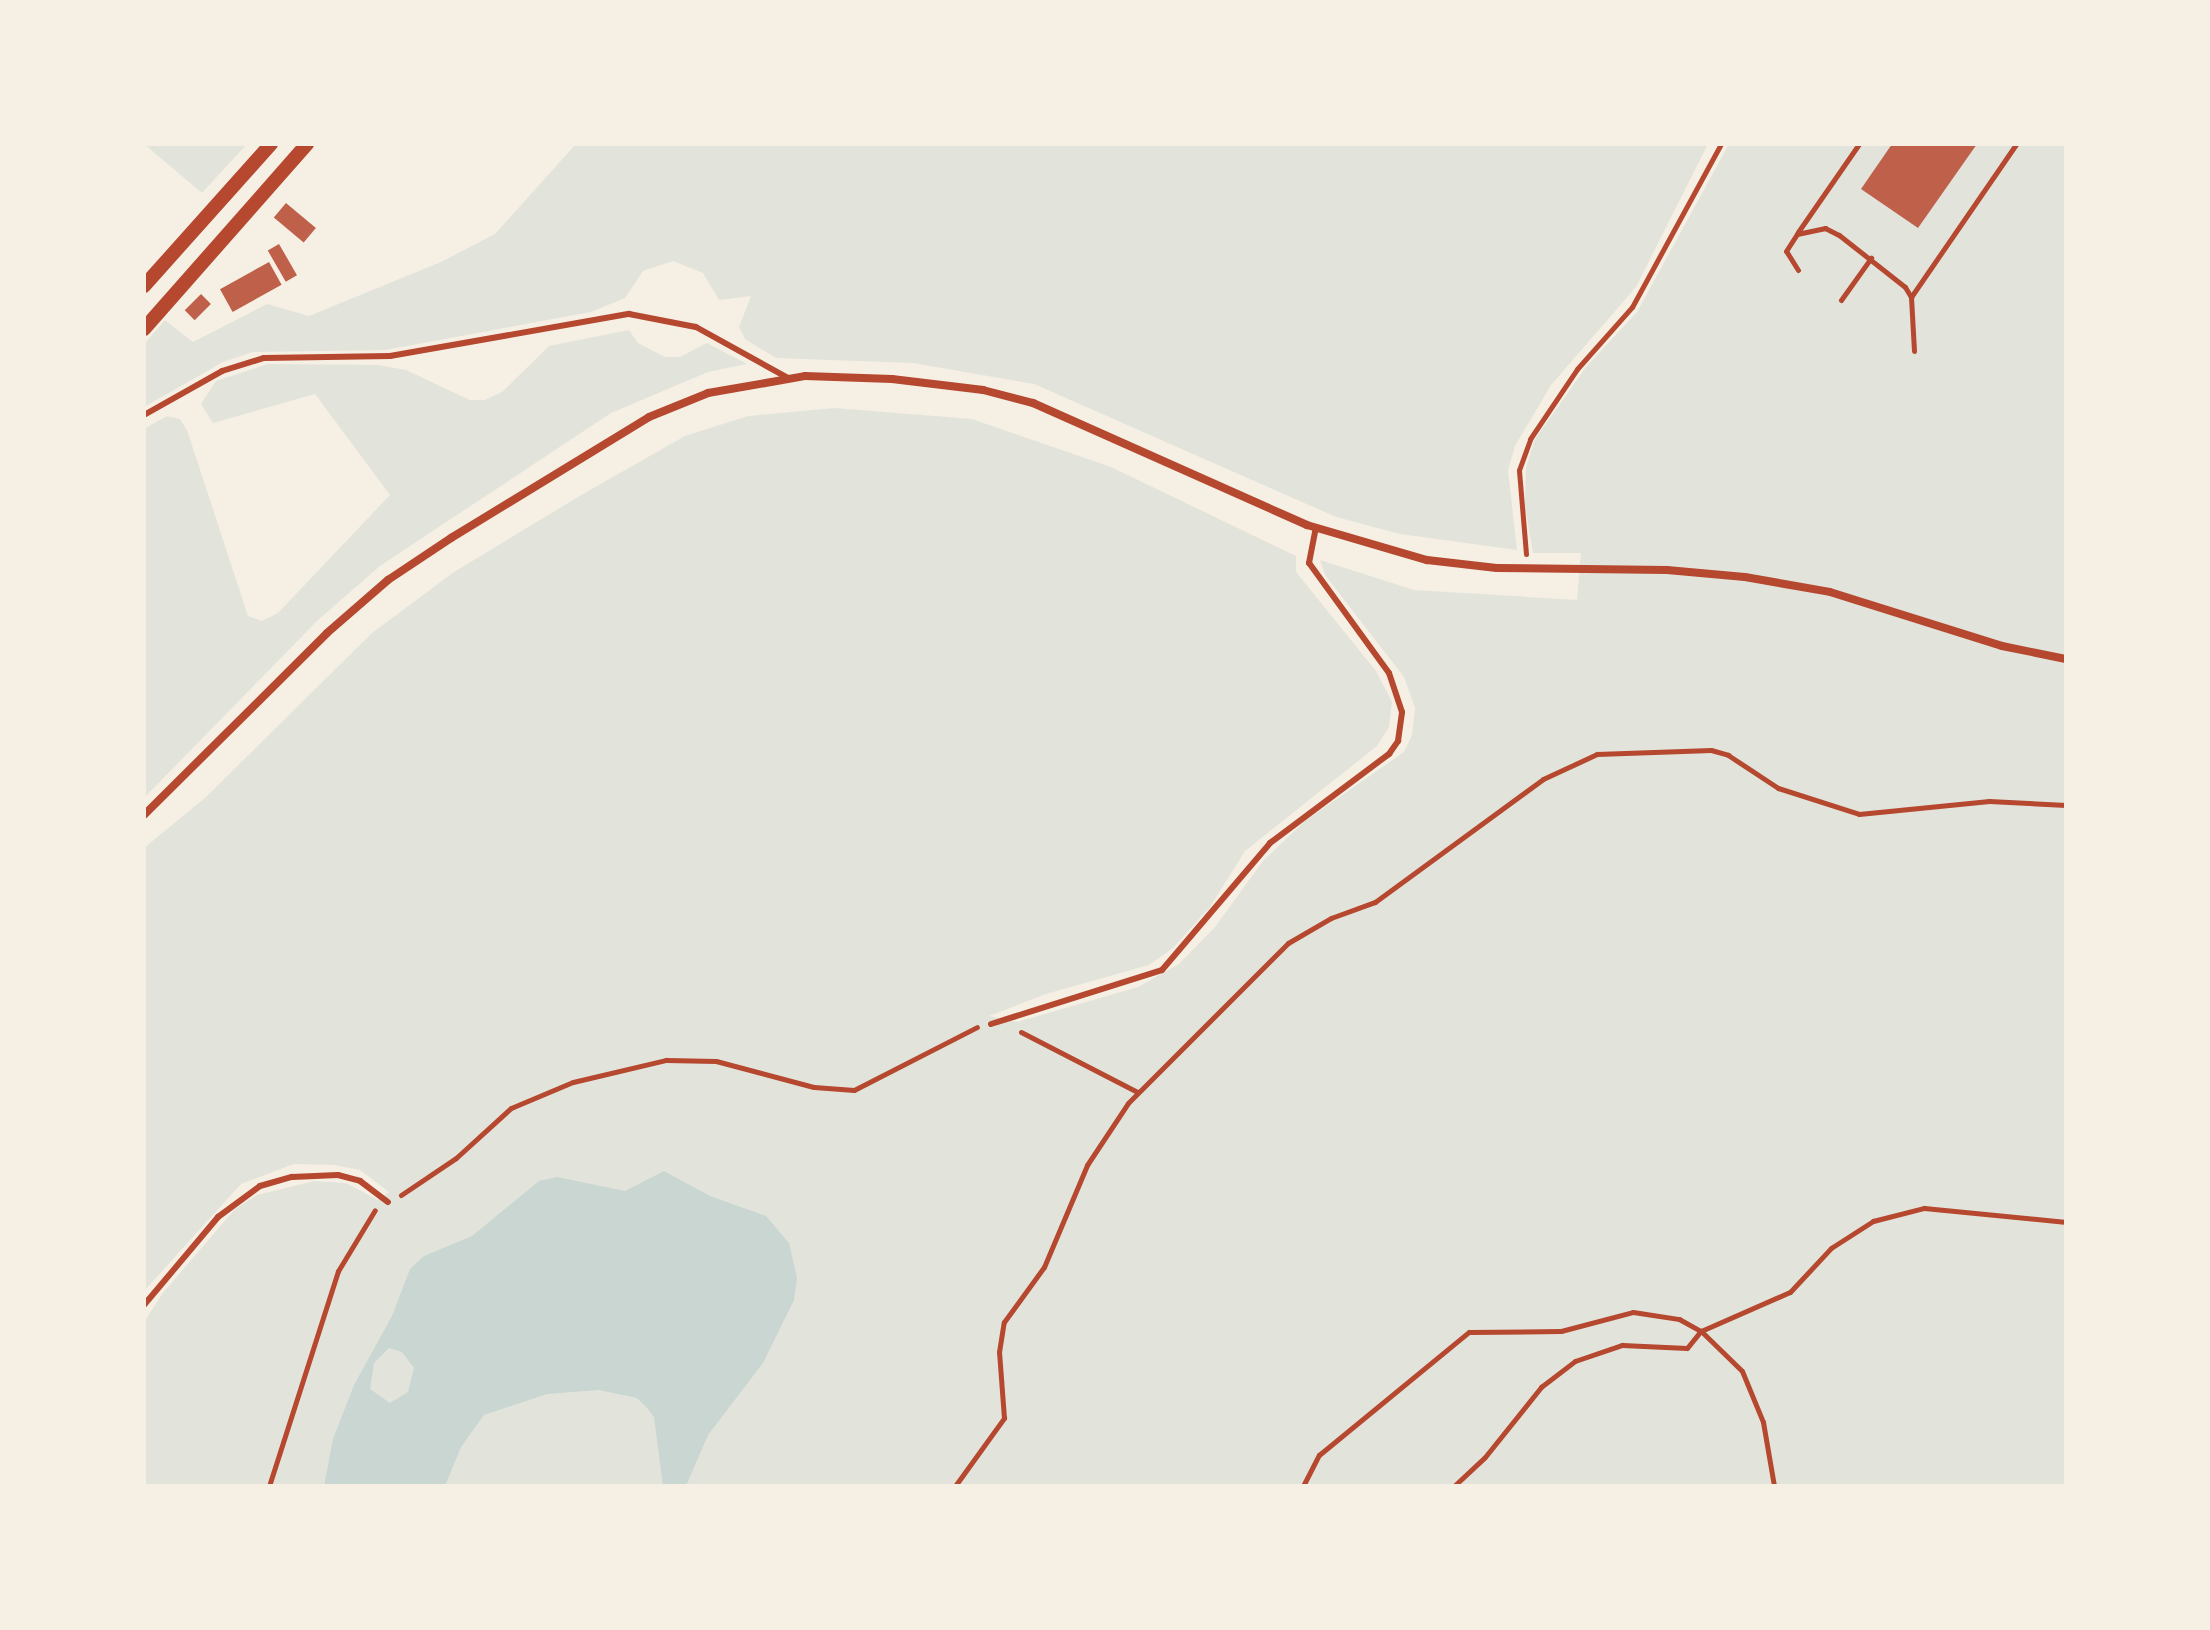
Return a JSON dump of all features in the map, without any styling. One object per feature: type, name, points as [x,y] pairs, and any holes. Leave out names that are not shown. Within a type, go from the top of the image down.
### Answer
[{"type":"street","points":[[144,286],[271,144]]},
{"type":"street","points":[[144,329],[307,144]]},
{"type":"street","points":[[144,815],[327,633],[425,555],[649,417],[708,393],[788,378],[892,379],[983,390],[1033,403],[1316,528],[1427,560],[1529,569],[1745,577],[1830,592],[2002,646],[2066,659]]},
{"type":"lane","points":[[144,415],[222,371],[264,358],[390,356],[629,314],[696,327],[788,378]]},
{"type":"lane","points":[[991,1024],[1162,970],[1270,843],[1398,741],[1402,712],[1389,673],[1309,563],[1316,528]]},
{"type":"lane","points":[[144,1305],[218,1217],[260,1186],[292,1177],[338,1175],[368,1185],[388,1202]]},
{"type":"path","points":[[1529,569],[1519,470],[1530,439],[1577,369],[1632,307],[1721,144]]},
{"type":"path","points":[[1798,270],[1786,251],[1859,144]]},
{"type":"path","points":[[1911,297],[2016,144]]},
{"type":"path","points":[[1797,234],[1825,228],[1895,275],[1911,297],[1914,351]]},
{"type":"path","points":[[1841,300],[1871,258]]},
{"type":"path","points":[[955,1486],[1004,1418],[999,1352],[1004,1322],[1044,1267],[1087,1165],[1137,1092],[1288,943],[1331,918],[1375,902],[1518,794],[1597,754],[1711,750],[1778,788],[1859,814],[1989,801],[2066,805]]},
{"type":"path","points":[[269,1486],[343,1259],[360,1227],[388,1202],[426,1181],[511,1108],[573,1082],[666,1060],[716,1061],[814,1087],[854,1090],[991,1024],[1030,1035],[1137,1092]]},
{"type":"path","points":[[1454,1486],[1485,1457],[1541,1387],[1575,1361],[1622,1345],[1677,1351],[1701,1331],[1790,1292],[1849,1234],[1894,1213],[1964,1209],[2066,1222]]},
{"type":"path","points":[[1303,1486],[1319,1455],[1469,1332],[1561,1331],[1633,1312],[1679,1319],[1724,1349],[1755,1393],[1774,1486]]},
{"type":"shaded area","points":[[144,144],[247,144],[202,193]]},
{"type":"shaded area","points":[[576,144],[1708,144],[1636,287],[1551,385],[1515,446],[1508,470],[1517,550],[1400,534],[1336,517],[1034,384],[913,363],[776,358],[745,339],[739,327],[751,296],[719,300],[703,273],[673,261],[643,271],[625,298],[591,312],[385,350],[253,352],[223,362],[144,407],[144,344],[165,320],[193,342],[267,304],[309,316],[441,262],[495,234]]},
{"type":"shaded area","points":[[1729,144],[2066,144],[2066,1486],[144,1486],[144,1322],[162,1294],[235,1209],[257,1195],[314,1181],[346,1183],[378,1200],[389,1192],[360,1170],[334,1165],[294,1164],[241,1184],[144,1291],[144,848],[206,797],[372,633],[454,572],[583,494],[685,436],[748,416],[834,408],[972,419],[1111,467],[1296,556],[1296,572],[1376,671],[1392,702],[1389,727],[1377,746],[1245,851],[1210,907],[1173,948],[1149,965],[1046,994],[989,1016],[1017,1022],[1138,987],[1179,964],[1215,927],[1263,861],[1305,821],[1404,752],[1412,735],[1415,708],[1404,677],[1325,575],[1320,560],[1414,590],[1577,600],[1581,553],[1533,553],[1525,506],[1526,468],[1535,439],[1586,367],[1637,312]]},
{"type":"shaded area","points":[[629,330],[638,343],[665,357],[680,357],[707,343],[747,364],[708,372],[611,413],[380,566],[318,620],[144,798],[144,429],[167,416],[180,419],[187,430],[248,616],[262,621],[278,613],[390,495],[315,394],[213,423],[201,404],[216,381],[268,364],[379,365],[406,370],[470,400],[485,400],[502,392],[549,346]]},
{"type":"shaded area","points":[[664,1171],[710,1196],[766,1216],[789,1243],[797,1278],[794,1300],[763,1363],[708,1435],[686,1486],[663,1486],[654,1417],[647,1408],[637,1398],[599,1390],[547,1394],[484,1415],[461,1447],[445,1486],[324,1486],[333,1439],[354,1385],[392,1316],[410,1269],[424,1256],[472,1236],[539,1181],[557,1177],[625,1191]],"holes":[[[389,1348],[402,1352],[414,1368],[408,1392],[390,1403],[370,1389],[374,1363]]]},
{"type":"building","points":[[1892,144],[1977,144],[1918,228],[1861,189]]},
{"type":"building","points":[[286,203],[316,228],[304,243],[274,218]]},
{"type":"building","points":[[279,244],[297,275],[286,282],[268,250]]},
{"type":"building","points":[[269,262],[282,285],[233,312],[220,289]]},
{"type":"building","points":[[201,294],[211,304],[195,320],[185,310]]}]
